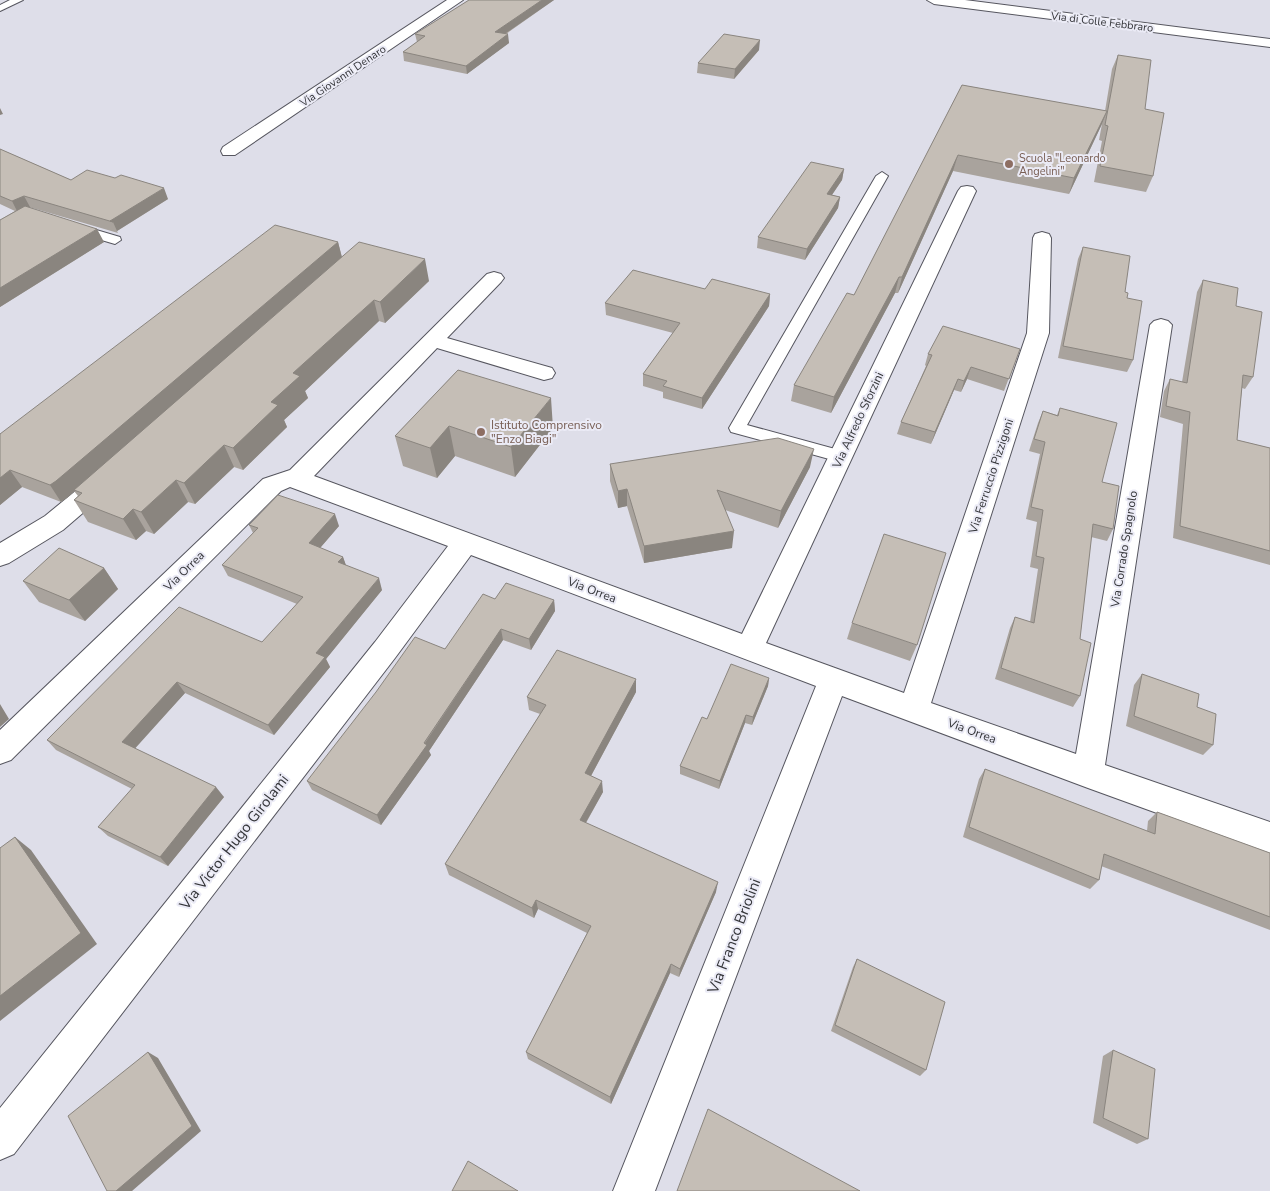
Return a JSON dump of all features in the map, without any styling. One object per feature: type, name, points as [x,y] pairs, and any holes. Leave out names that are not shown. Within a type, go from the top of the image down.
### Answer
[{"type":"street","name":"Via Giovanni Denaro","points":[[229,151],[456,0]]},
{"type":"street","name":"Via di Colle Febbraro","points":[[934,0],[1270,43]]},
{"type":"street","name":"Via Alfredo Sforzini","points":[[749,649],[968,191]]},
{"type":"street","name":"Via Ferruccio Pizzigoni","points":[[914,709],[1038,333],[1042,238]]},
{"type":"street","points":[[296,480],[494,278]]},
{"type":"street","name":"Via Corrado Spagnolo","points":[[1088,774],[1161,325]]},
{"type":"street","points":[[432,340],[544,373]]},
{"type":"street","points":[[0,556],[54,523],[121,466]]},
{"type":"street","name":"Via Orrea","points":[[0,750],[272,485],[283,479],[296,480],[834,681],[1270,838]]},
{"type":"street","name":"Via Victor Hugo Girolami","points":[[0,1140],[385,650],[466,542]]},
{"type":"street","name":"Via Franco Briolini","points":[[634,1191],[834,681]]},
{"type":"lane","points":[[0,8],[18,0]]},
{"type":"lane","points":[[840,456],[737,428],[882,176]]},
{"type":"lane","points":[[64,224],[115,240]]},
{"type":"building","points":[[469,0],[542,0],[495,32],[508,34],[466,66],[403,52],[425,36],[415,34]]},
{"type":"building","points":[[724,34],[760,40],[735,69],[698,63]]},
{"type":"building","points":[[1118,55],[1151,60],[1145,109],[1164,113],[1153,176],[1100,166],[1108,126],[1105,125]]},
{"type":"building","points":[[962,85],[1107,111],[1074,178],[958,155],[902,277],[899,277],[834,397],[794,385],[847,293],[854,295]]},
{"type":"building","points":[[0,149],[71,180],[87,170],[115,178],[121,175],[164,188],[110,221],[113,222],[24,196],[12,201],[0,196]]},
{"type":"building","points":[[811,162],[844,169],[827,194],[840,197],[807,249],[758,237]]},
{"type":"building","points":[[25,206],[97,229],[0,288],[0,220]]},
{"type":"building","points":[[275,225],[338,242],[56,481],[50,485],[10,470],[0,478],[0,434]]},
{"type":"building","points":[[359,242],[425,259],[380,302],[374,300],[293,373],[300,376],[271,402],[278,405],[233,448],[224,445],[184,483],[176,480],[141,512],[133,509],[123,519],[74,500],[82,493],[74,490]]},
{"type":"building","points":[[1083,247],[1130,256],[1125,292],[1128,293],[1127,298],[1142,301],[1133,360],[1063,346]]},
{"type":"building","points":[[633,270],[705,289],[712,279],[770,294],[702,398],[663,386],[667,381],[643,374],[680,323],[605,303]]},
{"type":"building","points":[[1203,280],[1238,288],[1236,306],[1262,312],[1253,377],[1243,375],[1237,440],[1270,448],[1270,551],[1180,526],[1190,412],[1166,406],[1170,379],[1187,383]]},
{"type":"building","points":[[943,326],[1020,349],[1009,379],[971,367],[964,381],[958,379],[935,432],[901,422],[932,355],[928,354]]},
{"type":"building","points":[[458,370],[551,398],[511,447],[449,426],[430,448],[395,436]]},
{"type":"building","points":[[1060,408],[1117,423],[1102,482],[1119,486],[1113,529],[1093,524],[1080,639],[1091,643],[1080,696],[1001,668],[1015,617],[1034,623],[1044,558],[1036,556],[1043,510],[1031,507],[1045,442],[1034,439],[1043,411],[1058,416]]},
{"type":"building","points":[[778,438],[814,449],[781,511],[717,490],[734,531],[644,546],[627,489],[618,491],[610,464]]},
{"type":"building","points":[[278,495],[335,514],[309,543],[343,557],[338,562],[379,578],[316,653],[325,657],[268,725],[177,682],[122,742],[216,787],[160,857],[98,827],[135,785],[47,740],[179,607],[262,642],[303,597],[222,565],[258,528],[249,525]]},
{"type":"building","points":[[884,534],[946,553],[917,645],[852,623]]},
{"type":"building","points":[[59,548],[104,568],[69,600],[23,581]]},
{"type":"building","points":[[506,583],[554,600],[529,639],[501,629],[424,743],[427,745],[377,815],[307,781],[376,692],[415,637],[445,649],[483,594],[495,599]]},
{"type":"building","points":[[557,650],[636,679],[585,773],[602,781],[580,820],[718,882],[680,969],[671,964],[610,1097],[526,1052],[591,926],[536,900],[532,908],[445,864],[546,705],[527,697]]},
{"type":"building","points":[[731,664],[769,678],[753,717],[746,715],[720,781],[680,766],[702,717],[707,719]]},
{"type":"building","points":[[1142,674],[1199,694],[1197,707],[1216,714],[1213,745],[1134,716]]},
{"type":"building","points":[[985,769],[1155,834],[1157,812],[1270,853],[1270,917],[1104,854],[1099,880],[969,827]]},
{"type":"building","points":[[15,837],[81,933],[0,996],[0,848]]},
{"type":"building","points":[[857,959],[945,1002],[926,1070],[835,1025]]},
{"type":"building","points":[[1113,1050],[1155,1069],[1148,1139],[1103,1118]]},
{"type":"building","points":[[148,1052],[192,1126],[116,1191],[107,1191],[68,1116]]},
{"type":"building","points":[[708,1109],[860,1191],[677,1191]]},
{"type":"building","points":[[468,1161],[518,1191],[452,1191]]},
{"type":"place","name":"Scuola \"Leonardo Angelini\"","points":[[1009,164]]},
{"type":"place","name":"Istituto Comprensivo \"Enzo Biagi\"","points":[[481,432]]}]
